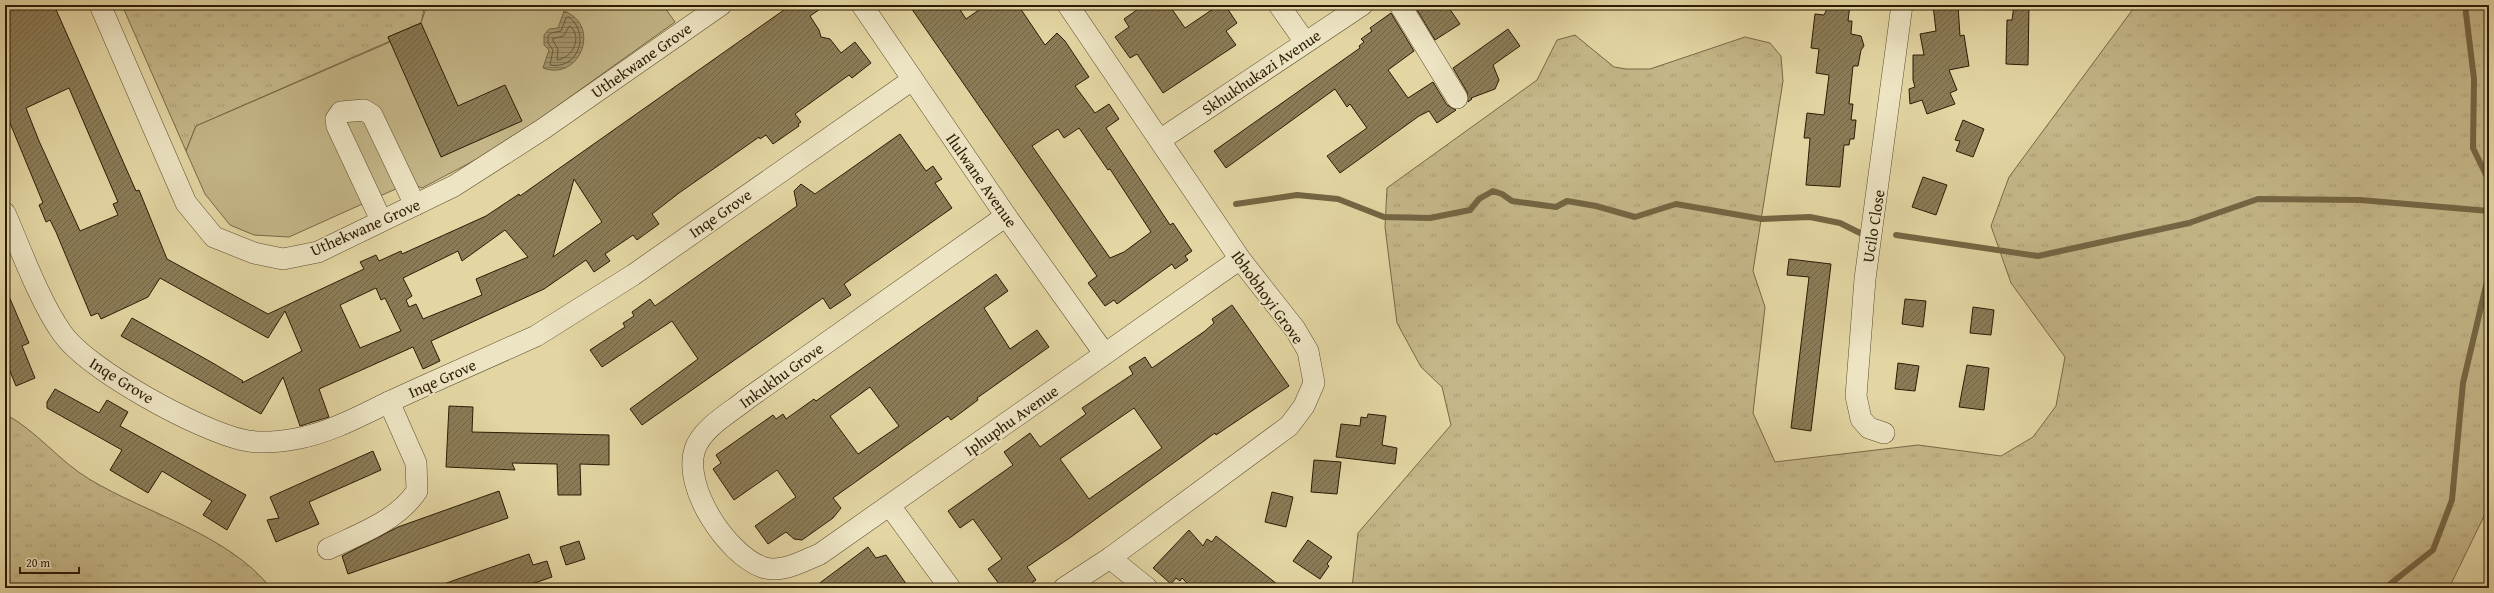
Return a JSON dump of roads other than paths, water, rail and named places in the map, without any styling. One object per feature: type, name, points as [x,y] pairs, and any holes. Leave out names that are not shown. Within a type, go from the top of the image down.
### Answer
[{"type":"street","name":"Uthekwane Grove","points":[[100,5],[186,203],[214,237],[254,253],[283,259],[318,252],[381,220],[454,186],[492,163],[721,5]]},
{"type":"street","name":"Ilulwane Avenue","points":[[862,5],[1006,216],[1104,353]]},
{"type":"street","name":"Ibhobhoyi Grove","points":[[1064,588],[1110,558],[1257,451],[1288,426],[1304,406],[1314,383],[1308,351],[1295,329],[1240,259],[1068,5]]},
{"type":"street","points":[[1279,5],[1305,42]]},
{"type":"street","name":"Skhukhukazi Avenue","points":[[1160,140],[1362,5]]},
{"type":"street","points":[[1400,5],[1457,98]]},
{"type":"street","name":"Ucilo Close","points":[[1884,433],[1869,428],[1861,419],[1856,396],[1865,279],[1902,5]]},
{"type":"street","name":"Inqe Grove","points":[[5,213],[49,311],[62,333],[90,361],[127,386],[210,429],[243,440],[268,442],[297,439],[333,428],[536,336],[633,275],[912,80]]},
{"type":"street","points":[[381,220],[337,126],[336,119],[341,112],[364,110],[372,115],[415,205]]},
{"type":"street","name":"Inkukhu Grove","points":[[777,569],[763,567],[744,557],[726,537],[699,498],[693,478],[692,464],[700,439],[713,426],[747,399],[1006,216]]},
{"type":"street","name":"Iphuphu Avenue","points":[[777,569],[798,564],[820,554],[890,506],[1104,353],[1240,259]]},
{"type":"street","points":[[328,549],[389,519],[405,507],[417,491],[416,463],[389,402]]},
{"type":"street","points":[[890,506],[950,588]]},
{"type":"street","points":[[1110,558],[1147,588]]},
{"type":"water","points":[[564,11],[576,18],[582,28],[584,39],[582,50],[576,60],[567,67],[556,70],[543,68],[549,50],[544,45],[544,35],[549,29],[558,28]]},
{"type":"waterway","points":[[2465,5],[2474,79],[2473,148],[2489,181]]},
{"type":"waterway","points":[[1236,204],[1297,195],[1338,199],[1384,217],[1430,218],[1470,210],[1479,199],[1493,191],[1502,194],[1512,201],[1556,207],[1567,201],[1596,206],[1635,217],[1676,204],[1762,219],[1810,217],[1840,223],[1860,233]]},
{"type":"waterway","points":[[1896,235],[2038,256],[2189,223],[2258,199],[2360,200],[2489,211]]},
{"type":"waterway","points":[[2385,588],[2433,550],[2452,500],[2463,383],[2489,273]]}]
